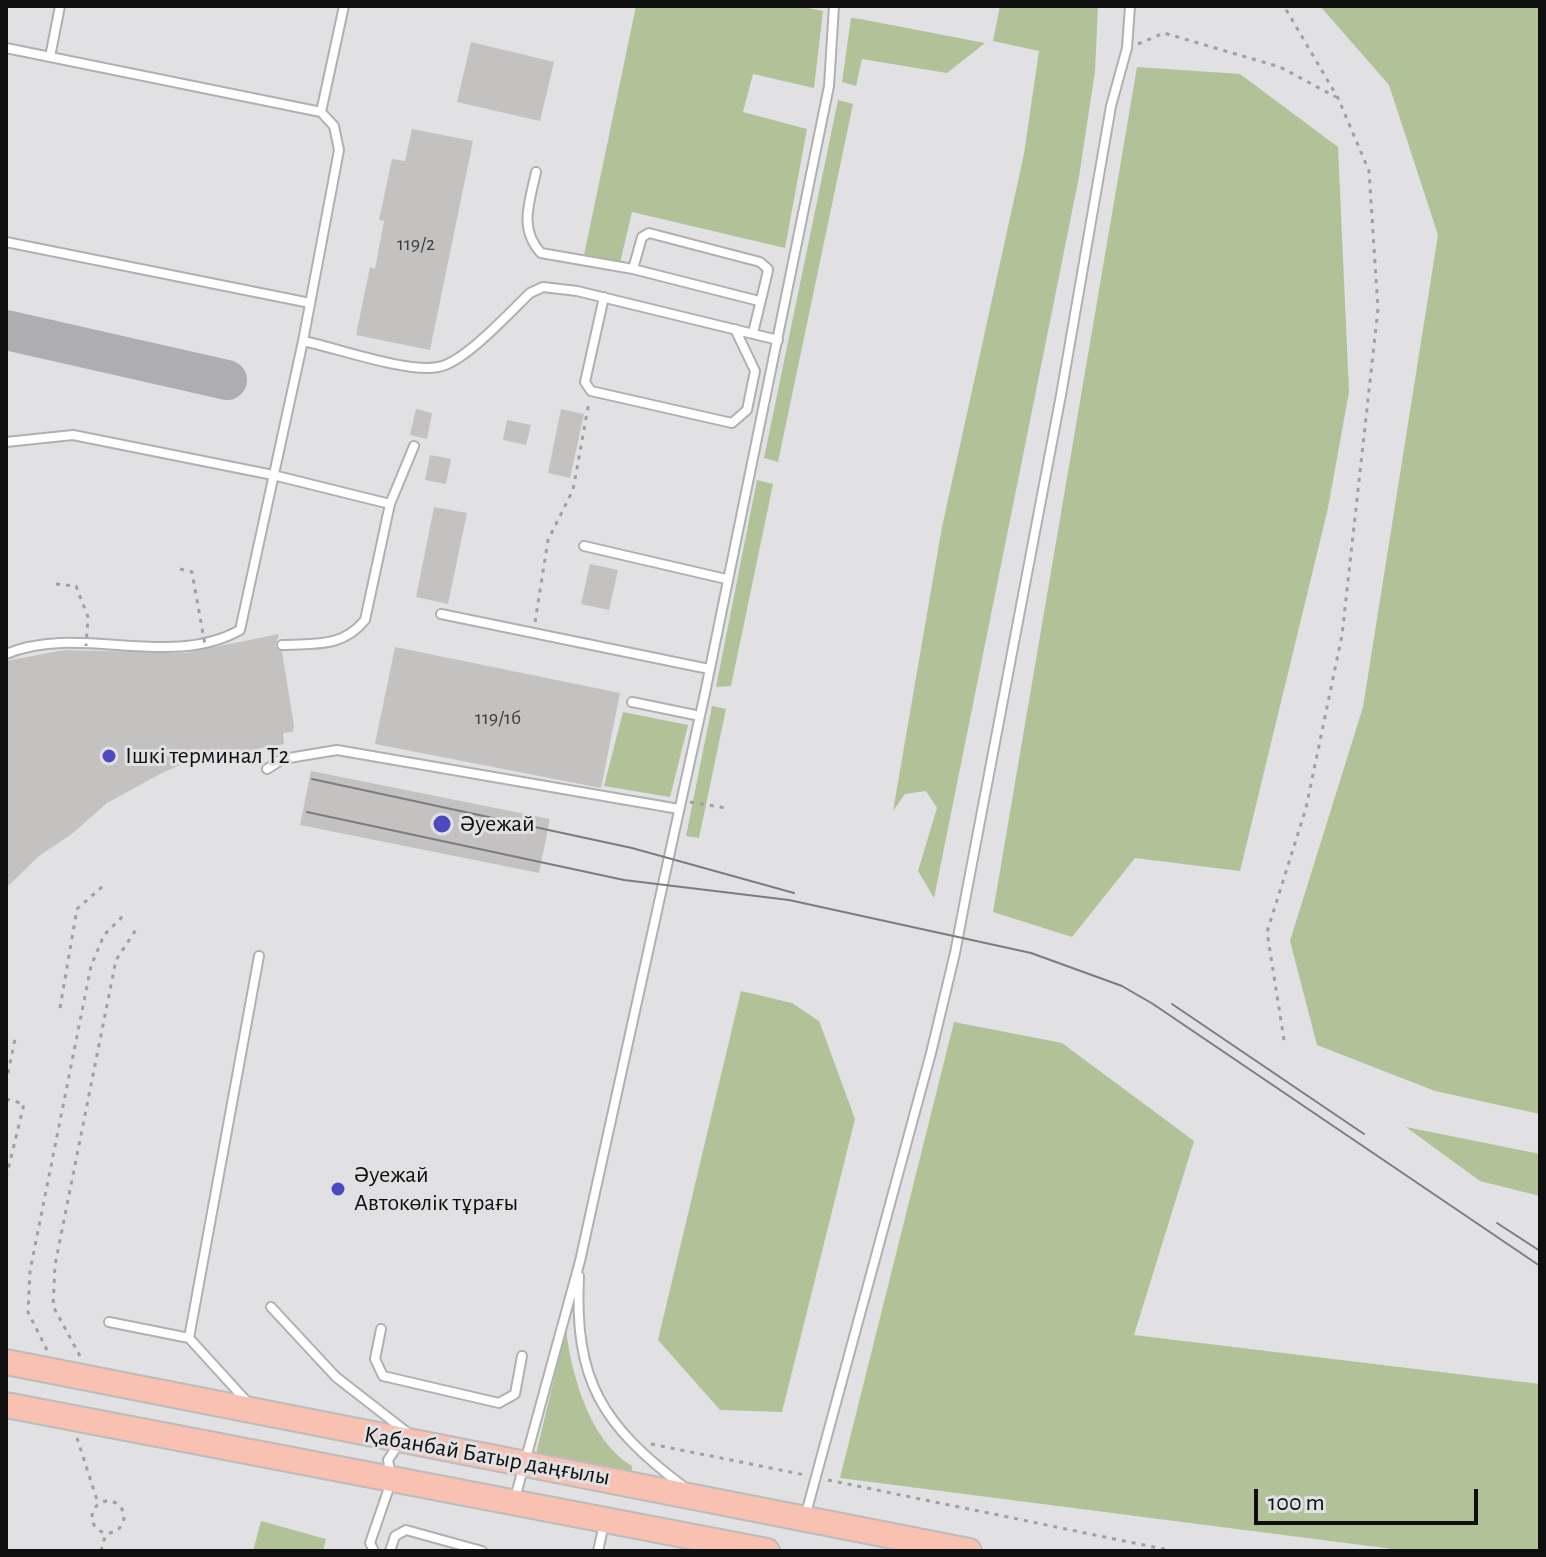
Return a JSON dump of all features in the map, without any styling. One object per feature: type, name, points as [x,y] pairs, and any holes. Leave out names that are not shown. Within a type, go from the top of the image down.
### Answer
[{"type":"main road","name":"Қабанбай Батыр даңғылы","points":[[6,1362],[253,1408],[413,1444],[694,1494],[969,1551]]},
{"type":"main road","name":"Қабанбай Батыр даңғылы","points":[[6,1405],[767,1551]]},
{"type":"lane","points":[[50,57],[60,6]]},
{"type":"lane","points":[[321,112],[344,6]]},
{"type":"lane","points":[[514,1503],[580,1261],[700,716],[829,86],[834,6]]},
{"type":"lane","points":[[804,1518],[927,1068],[955,953],[1061,395],[1111,106],[1127,48],[1130,6]]},
{"type":"lane","points":[[6,48],[321,112],[334,126],[339,150],[303,341],[240,630],[222,640],[189,645],[61,643],[6,654]]},
{"type":"lane","points":[[536,172],[526,223],[532,243],[541,253],[633,269],[759,301]]},
{"type":"lane","points":[[633,269],[642,237],[649,233],[765,265],[767,275],[753,333]]},
{"type":"lane","points":[[6,242],[310,303]]},
{"type":"lane","points":[[303,341],[417,368],[437,368],[463,353],[530,293],[543,287],[604,297],[778,340]]},
{"type":"lane","points":[[604,297],[585,382],[591,391],[732,423],[747,410],[755,371],[735,329]]},
{"type":"lane","points":[[6,442],[73,435],[273,475],[390,504]]},
{"type":"lane","points":[[282,645],[340,641],[354,633],[365,620],[390,504],[414,446]]},
{"type":"lane","points":[[584,546],[726,579]]},
{"type":"lane","points":[[441,614],[709,669]]},
{"type":"lane","points":[[632,702],[700,716]]},
{"type":"lane","points":[[267,769],[283,759],[337,750],[680,805]]},
{"type":"lane","points":[[189,1338],[259,956]]},
{"type":"lane","points":[[580,1261],[577,1322],[593,1385],[612,1423],[694,1494]]},
{"type":"lane","points":[[271,1307],[336,1377],[413,1444],[388,1460],[392,1479],[370,1543],[374,1551]]},
{"type":"lane","points":[[109,1322],[189,1338],[253,1408]]},
{"type":"lane","points":[[381,1329],[375,1359],[383,1376],[499,1403],[515,1394],[522,1356]]},
{"type":"lane","points":[[598,1551],[606,1518]]},
{"type":"lane","points":[[390,1551],[395,1536],[406,1530],[482,1551]]},
{"type":"path","points":[[1284,6],[1338,98],[1369,171],[1378,309],[1342,635],[1306,808],[1267,932],[1284,1040]]},
{"type":"path","points":[[1127,48],[1164,33],[1280,67],[1338,98]]},
{"type":"path","points":[[533,634],[547,566],[548,540],[573,490],[591,391]]},
{"type":"path","points":[[180,569],[192,572],[205,645]]},
{"type":"path","points":[[56,584],[76,586],[88,617],[86,646]]},
{"type":"path","points":[[680,805],[726,808]]},
{"type":"path","points":[[60,1008],[77,909],[103,886]]},
{"type":"path","points":[[51,1355],[28,1312],[30,1271],[91,966],[104,935],[125,914]]},
{"type":"path","points":[[88,1363],[70,1341],[53,1306],[55,1265],[116,960],[137,928]]},
{"type":"path","points":[[6,1083],[16,1034]]},
{"type":"path","points":[[6,1099],[24,1104],[6,1178]]},
{"type":"path","points":[[77,1438],[99,1504]]},
{"type":"path","points":[[627,1439],[1173,1551]]},
{"type":"path","points":[[114,1503],[124,1515],[118,1530],[106,1533],[92,1522],[92,1512],[99,1504],[114,1503]]},
{"type":"path","points":[[101,1551],[106,1533]]},
{"type":"green space","points":[[636,6],[797,6],[823,11],[814,88],[753,74],[743,112],[807,129],[785,248],[632,212],[619,267],[583,260]]},
{"type":"green space","points":[[1000,6],[1098,6],[1095,71],[1079,177],[934,898],[918,871],[937,808],[926,791],[905,794],[893,811],[942,527],[1024,154],[1039,51],[993,41]]},
{"type":"green space","points":[[1320,6],[1540,6],[1540,1114],[1435,1091],[1317,1045],[1290,941],[1363,707],[1438,235],[1389,85]]},
{"type":"green space","points":[[851,18],[985,43],[947,73],[862,59],[856,86],[842,82]]},
{"type":"green space","points":[[1137,67],[1240,74],[1338,147],[1349,392],[1328,508],[1240,871],[1135,858],[1072,937],[993,912]]},
{"type":"green space","points":[[838,100],[853,104],[778,462],[764,458]]},
{"type":"green space","points":[[757,480],[773,484],[731,686],[716,687]]},
{"type":"green space","points":[[712,706],[726,709],[699,838],[686,836]]},
{"type":"green space","points":[[623,712],[688,725],[670,797],[604,786]]},
{"type":"green space","points":[[741,991],[792,1003],[819,1021],[855,1119],[782,1412],[720,1410],[658,1340]]},
{"type":"green space","points":[[954,1022],[1062,1043],[1194,1141],[1134,1335],[1540,1384],[1540,1551],[1408,1551],[840,1478]]},
{"type":"green space","points":[[1406,1127],[1540,1154],[1540,1196],[1480,1181]]},
{"type":"green space","points":[[566,1329],[585,1405],[605,1441],[632,1466],[632,1474],[536,1454]]},
{"type":"green space","points":[[261,1521],[326,1539],[323,1551],[253,1551]]},
{"type":"building","points":[[471,42],[554,62],[540,121],[457,102]]},
{"type":"building","points":[[412,129],[473,141],[430,350],[356,335],[370,267],[375,269],[384,221],[379,220],[392,159],[405,161]]},
{"type":"building","points":[[416,409],[432,413],[427,439],[410,435]]},
{"type":"building","points":[[561,409],[584,414],[570,478],[548,473]]},
{"type":"building","points":[[507,420],[531,425],[526,445],[503,440]]},
{"type":"building","points":[[430,455],[451,459],[446,484],[425,480]]},
{"type":"building","points":[[434,507],[467,513],[448,604],[416,597]]},
{"type":"building","points":[[590,564],[618,570],[609,610],[581,604]]},
{"type":"building","name":"Ішкі терминал T2","points":[[279,634],[275,646],[282,652],[294,726],[293,732],[283,733],[284,744],[187,762],[160,774],[107,803],[73,833],[39,856],[6,888],[6,661],[64,650],[185,653]]},
{"type":"building","points":[[395,647],[620,693],[601,788],[375,744]]},
{"type":"building","points":[[311,771],[550,819],[539,873],[300,825]]},
{"type":"taxiway","points":[[6,330],[227,380]]},
{"type":"tram line","points":[[312,779],[632,848],[794,893]]},
{"type":"tram line","points":[[307,812],[624,880],[789,900],[1031,953],[1122,986],[1540,1266]]},
{"type":"tram line","points":[[1172,1004],[1364,1134]]},
{"type":"tram line","points":[[1497,1223],[1540,1251]]},
{"type":"place","name":"Ішкі терминал T2","points":[[109,756]]},
{"type":"place","name":"Әуежай","points":[[442,824]]},
{"type":"place","name":"Әуежай Автокөлік тұрағы","points":[[338,1189]]}]
